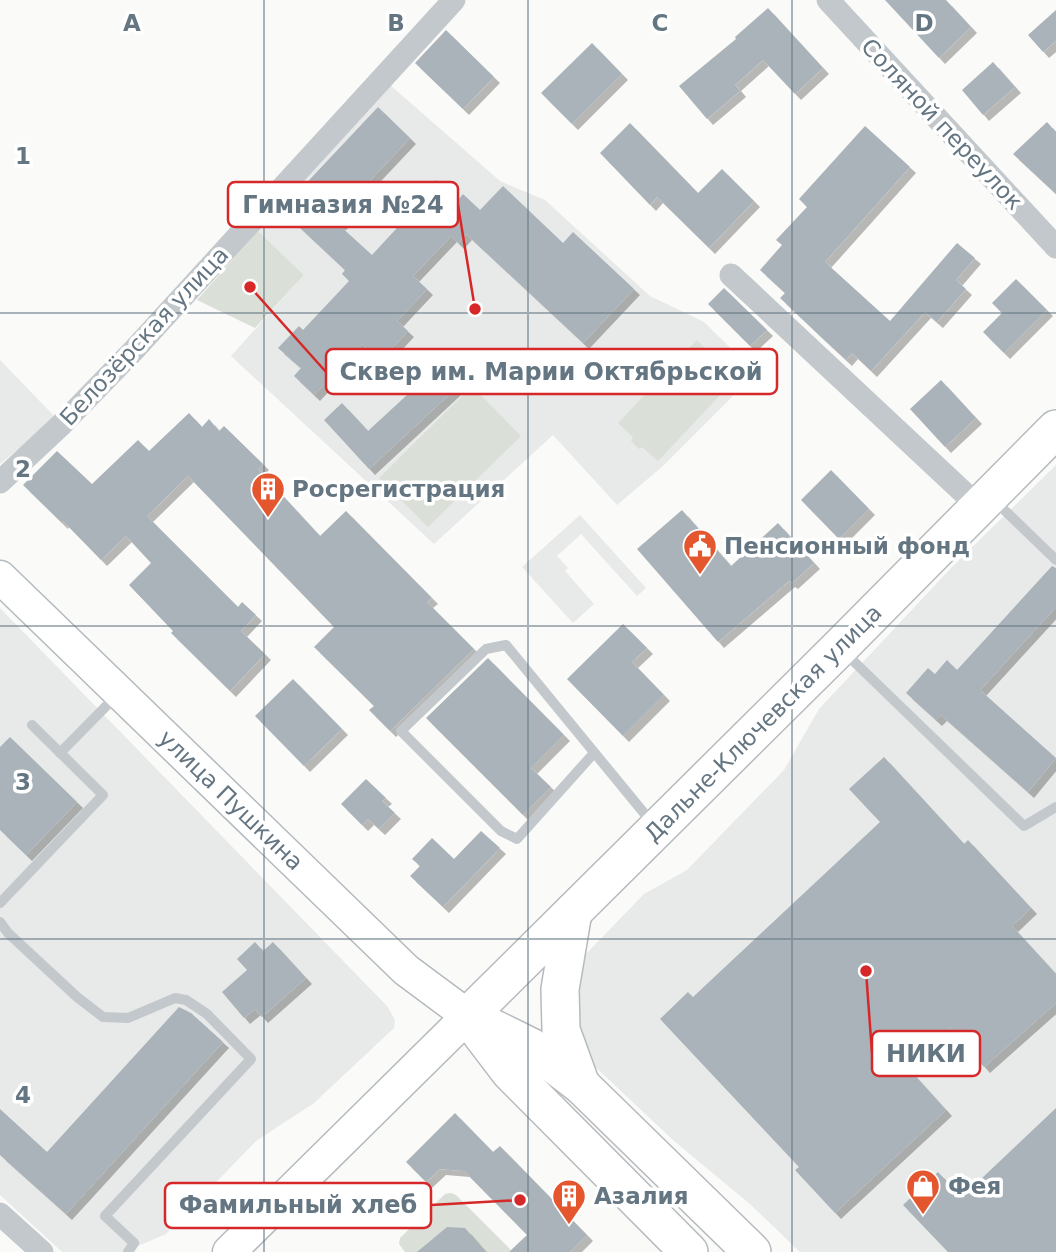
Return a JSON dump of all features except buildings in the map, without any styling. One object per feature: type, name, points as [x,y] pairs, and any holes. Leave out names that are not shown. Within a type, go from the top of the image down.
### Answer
[{"type":"main road","name":"Дальне-Ключевская улица","points":[[468,1016],[1056,429]]},
{"type":"main road","name":"улица Пушкина","points":[[0,577],[406,970],[468,1016],[531,1047],[581,1084],[752,1252]]},
{"type":"main road","points":[[573,912],[560,989],[560,1021],[566,1049],[581,1084]]},
{"type":"main road","name":"улица Пушкина","points":[[468,1016],[510,1072],[690,1252]]},
{"type":"main road","points":[[229,1252],[468,1016]]},
{"type":"street","name":"Белозёрская улица","points":[[0,482],[62,424],[134,350],[454,0]]},
{"type":"street","name":"Соляной переулок","points":[[828,0],[1056,247]]},
{"type":"street","points":[[731,275],[984,501]]},
{"type":"street","points":[[0,1214],[32,1249]]},
{"type":"lane","points":[[984,501],[1056,560]]},
{"type":"lane","points":[[594,753],[517,839],[501,831],[401,731],[486,649],[506,645],[657,829]]},
{"type":"lane","points":[[839,648],[1024,826],[1056,807]]},
{"type":"lane","points":[[60,754],[120,692]]},
{"type":"lane","points":[[0,903],[103,795],[32,725]]},
{"type":"lane","points":[[0,922],[8,933],[77,997],[103,1017],[128,1018],[166,1000],[186,1000],[207,1014],[251,1059],[105,1216],[134,1243],[128,1252]]},
{"type":"shaded area","points":[[390,85],[500,181],[545,200],[650,296],[704,322],[756,373],[663,466],[617,505],[553,435],[434,544],[231,356],[304,275],[258,231]]},
{"type":"shaded area","points":[[258,231],[304,275],[255,328],[197,300]]},
{"type":"shaded area","points":[[697,340],[711,354],[715,350],[724,359],[721,363],[736,378],[658,461],[642,447],[639,449],[631,441],[633,437],[618,423]]},
{"type":"shaded area","points":[[0,360],[56,418],[0,464]]},
{"type":"shaded area","points":[[472,386],[521,436],[428,527],[379,478]]},
{"type":"shaded area","points":[[1056,465],[1056,1252],[800,1252],[750,1204],[674,1141],[588,1060],[573,1031],[582,958],[644,894],[687,870],[784,770],[819,709],[951,568]]},
{"type":"shaded area","points":[[580,515],[646,588],[637,596],[581,534],[557,556],[568,568],[565,571],[594,604],[573,623],[522,567]]},
{"type":"shaded area","points":[[0,608],[387,1006],[395,1020],[394,1028],[314,1103],[256,1141],[166,1234],[124,1252],[62,1252],[0,1195]]},
{"type":"shaded area","points":[[451,1193],[511,1250],[405,1252],[399,1244],[400,1238],[445,1194]]},
{"type":"place","name":"Сквер им. Марии Октябрьской","points":[[250,287]]},
{"type":"place","name":"Гимназия №24","points":[[475,309]]},
{"type":"place","name":"Росрегистрация","points":[[268,519]]},
{"type":"place","name":"Пенсионный фонд","points":[[700,576]]},
{"type":"place","name":"НИКИ","points":[[866,971]]},
{"type":"place","name":"Фамильный хлеб","points":[[520,1200]]},
{"type":"place","name":"Фея","points":[[923,1216]]},
{"type":"place","name":"Азалия","points":[[569,1226]]}]
